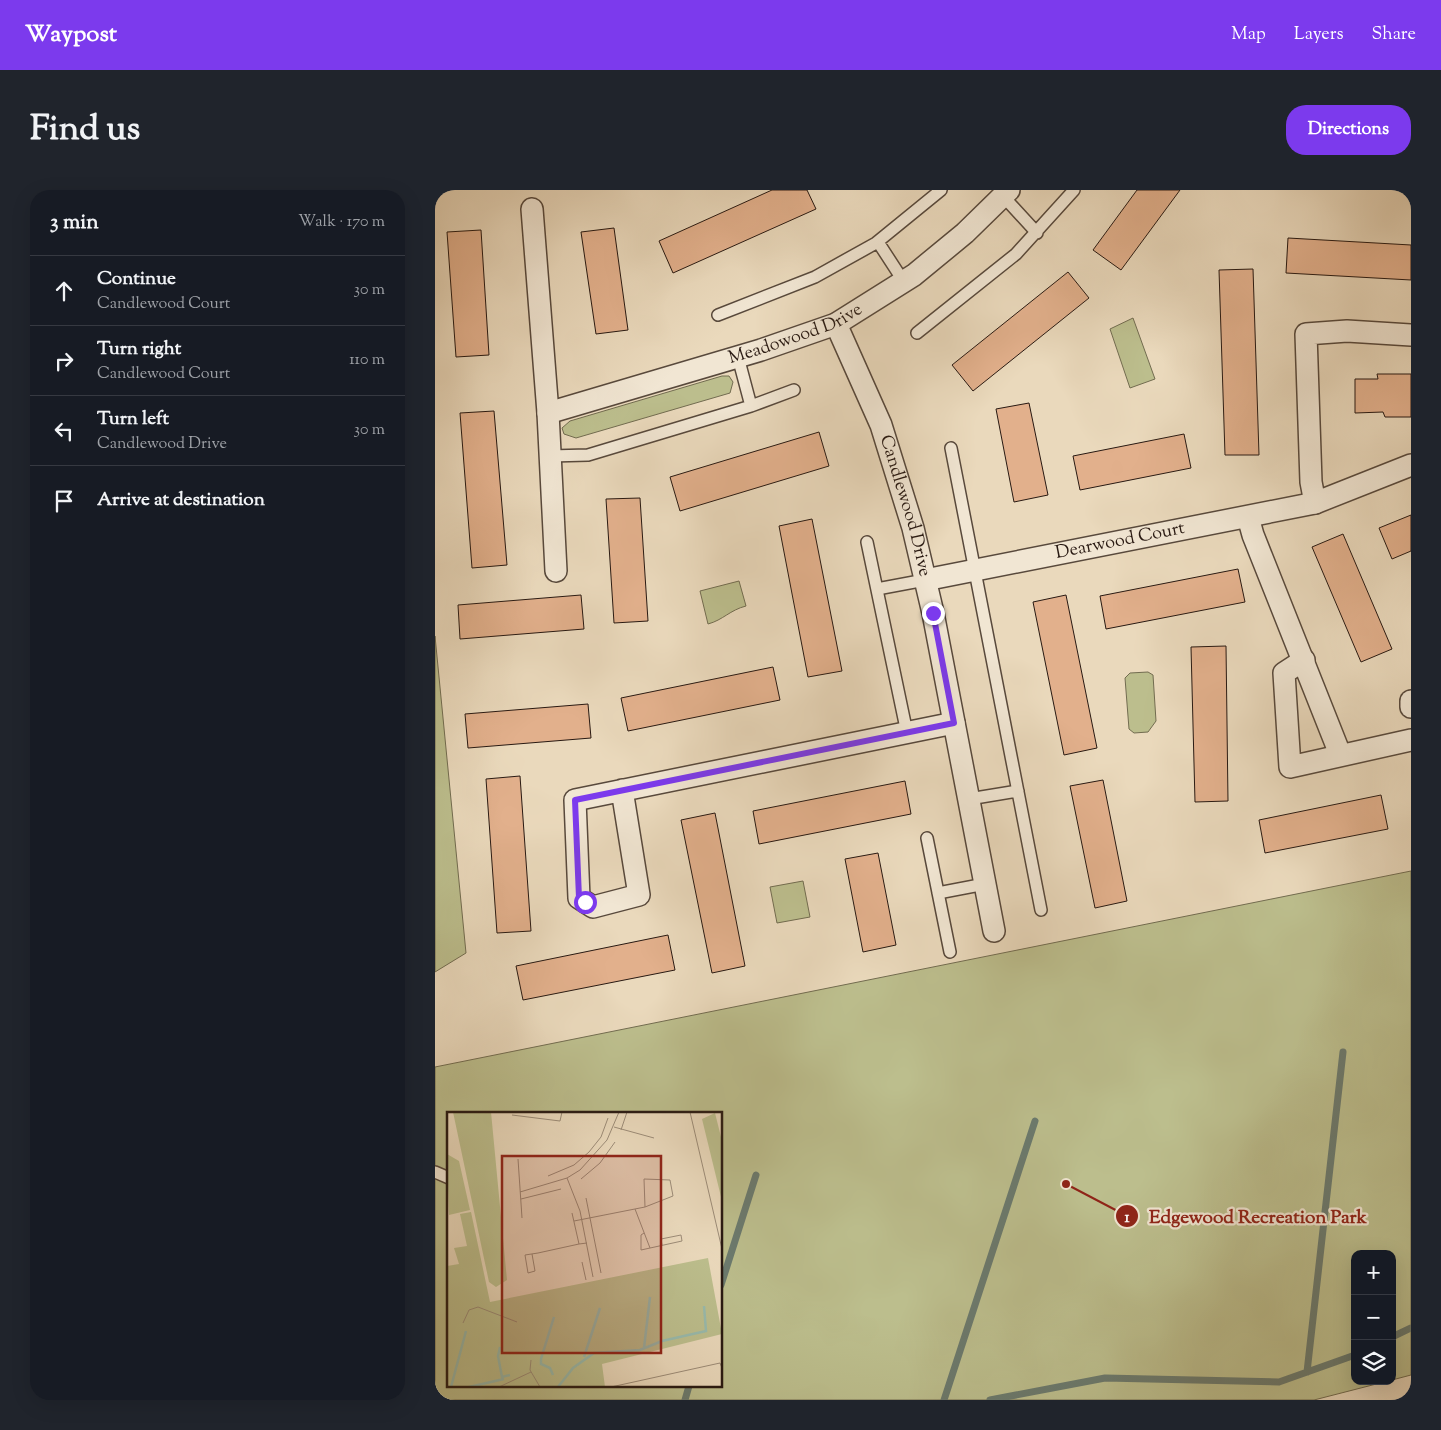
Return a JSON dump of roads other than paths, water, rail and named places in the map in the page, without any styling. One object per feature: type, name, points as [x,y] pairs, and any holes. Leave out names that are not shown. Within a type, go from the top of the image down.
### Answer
[{"type":"street","name":"Meadowood Drive","points":[[548,413],[738,357],[836,324],[904,282],[965,233],[1006,193]]},
{"type":"street","points":[[532,209],[548,413],[556,571]]},
{"type":"street","name":"Candlewood Drive","points":[[836,324],[881,425],[910,519],[925,580],[995,931]]},
{"type":"street","points":[[1315,503],[1311,482],[1307,334],[1347,331],[1411,335]]},
{"type":"street","name":"Dearwood Court","points":[[925,580],[1315,503],[1411,465]]},
{"type":"street","points":[[1248,517],[1253,535],[1340,754]]},
{"type":"street","points":[[1303,660],[1284,673],[1290,767],[1340,754],[1411,740]]},
{"type":"street","points":[[1411,701],[1411,707]]},
{"type":"street","points":[[622,790],[639,895],[593,907],[579,898],[575,800],[622,790],[907,732],[954,723]]},
{"type":"lane","points":[[718,315],[815,277],[878,242],[941,190]]},
{"type":"lane","points":[[917,332],[986,280],[1037,233],[1074,190]]},
{"type":"lane","points":[[1006,193],[1037,233]]},
{"type":"lane","points":[[878,242],[904,282]]},
{"type":"lane","points":[[738,357],[751,406]]},
{"type":"lane","points":[[550,456],[588,455],[751,406],[794,390]]},
{"type":"lane","points":[[951,448],[1041,910]]},
{"type":"lane","points":[[867,542],[907,732]]},
{"type":"lane","points":[[877,589],[925,580]]},
{"type":"lane","points":[[969,799],[1018,791]]},
{"type":"lane","points":[[927,838],[950,952]]},
{"type":"lane","points":[[938,893],[985,884]]},
{"type":"lane","points":[[435,1172],[447,1177]]},
{"type":"waterway","points":[[1307,1372],[1343,1052]]},
{"type":"waterway","points":[[944,1400],[1035,1121]]},
{"type":"waterway","points":[[723,1279],[756,1175]]},
{"type":"waterway","points":[[1396,1335],[1411,1328]]},
{"type":"waterway","points":[[990,1400],[1105,1378],[1279,1382],[1351,1356]]},
{"type":"waterway","points":[[685,1400],[688,1388]]},
{"type":"place","name":"Edgewood Recreation Park","points":[[1066,1184]]}]
